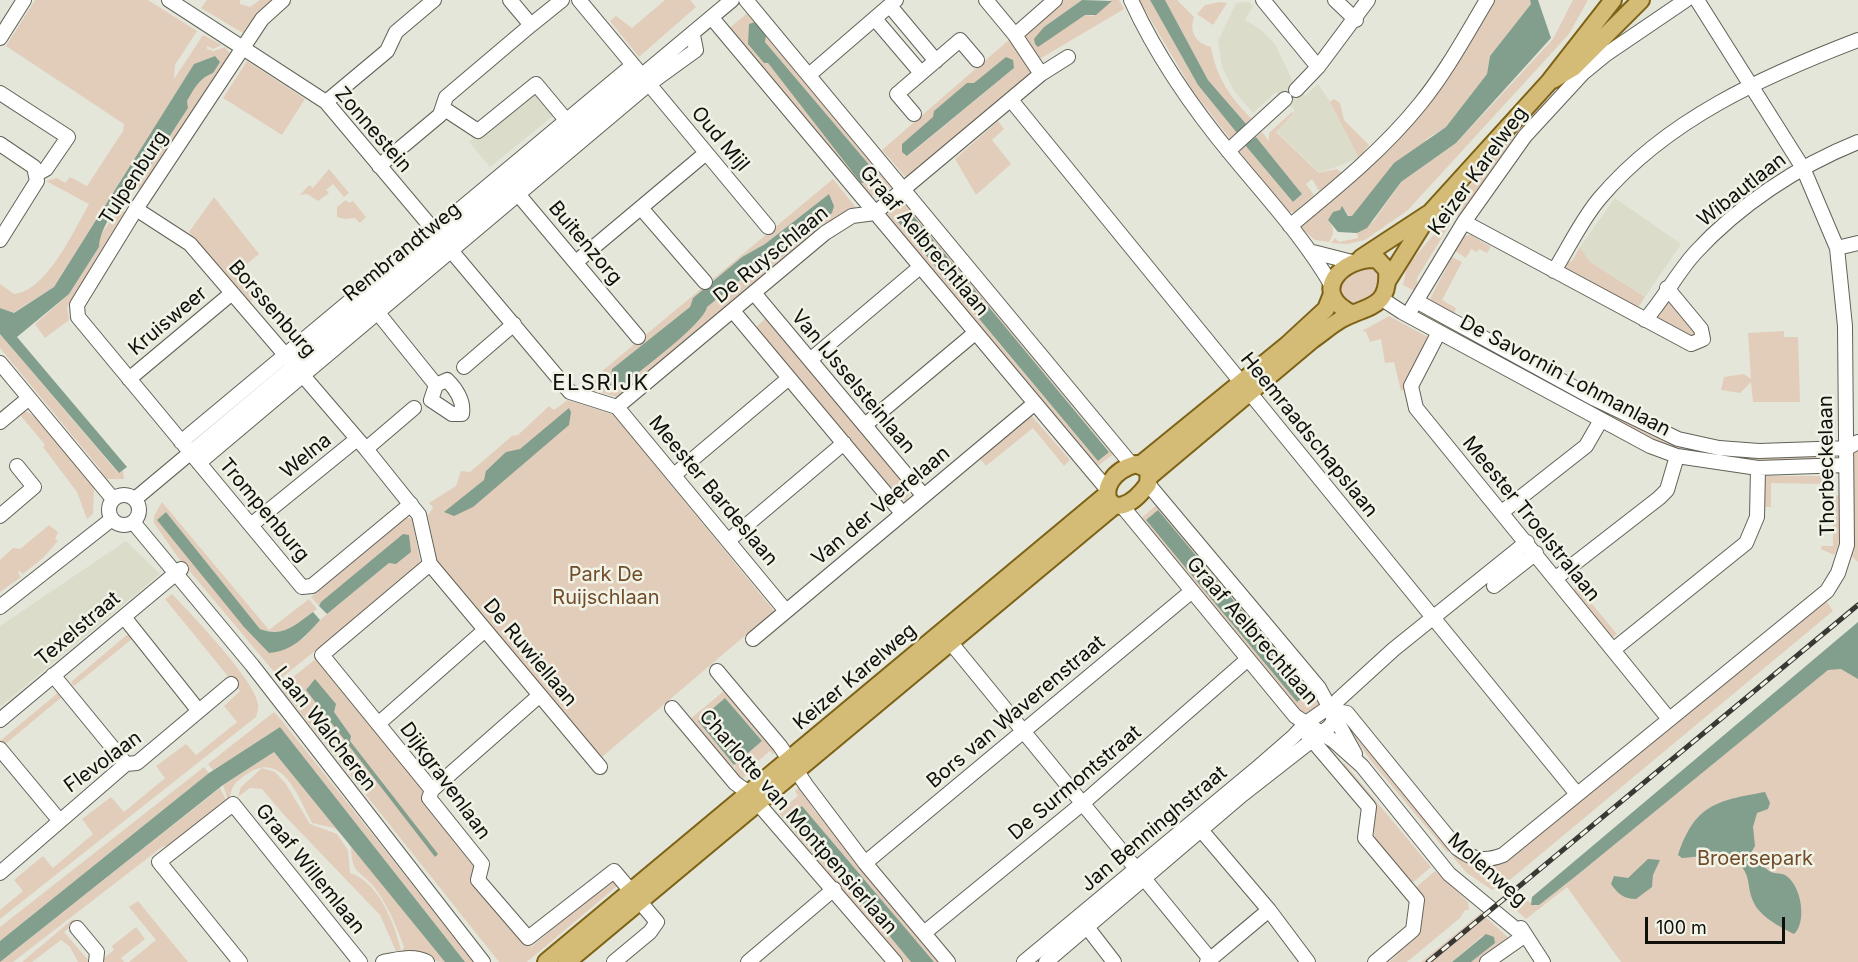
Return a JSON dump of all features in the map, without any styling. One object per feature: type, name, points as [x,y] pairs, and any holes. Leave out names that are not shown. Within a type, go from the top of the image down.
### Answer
[{"type":"main road","name":"Keizer Karelweg","points":[[1388,280],[1398,268],[1430,213],[1549,82],[1613,0]]},
{"type":"main road","name":"Keizer Karelweg","points":[[1549,82],[1573,68],[1641,0]]},
{"type":"main road","name":"Keizer Karelweg","points":[[1357,260],[1430,213]]},
{"type":"main road","points":[[1143,472],[1140,494],[1113,499],[1113,478],[1143,472],[1246,388],[1312,340],[1353,314],[1366,311],[1382,299],[1388,280],[1387,270],[1383,263],[1377,259],[1357,260],[1337,276],[1322,312],[1246,388]]},
{"type":"main road","points":[[1332,290],[1339,308],[1353,314]]},
{"type":"main road","name":"Keizer Karelweg","points":[[793,765],[951,643],[1113,499]]},
{"type":"main road","name":"Keizer Karelweg","points":[[546,962],[635,897],[1113,499]]},
{"type":"main road","name":"Keizer Karelweg","points":[[567,962],[635,897]]},
{"type":"street","points":[[0,38],[24,0]]},
{"type":"street","name":"Zonnestein","points":[[169,0],[326,102],[570,392],[617,407]]},
{"type":"street","name":"Tulpenburg","points":[[129,379],[78,317],[77,305],[136,209],[264,16],[283,0]]},
{"type":"street","points":[[326,102],[387,51],[396,32],[434,0]]},
{"type":"street","points":[[510,0],[531,25]]},
{"type":"street","points":[[379,166],[440,115],[446,97],[562,0]]},
{"type":"street","name":"Oud Mijl","points":[[581,0],[768,227]]},
{"type":"street","name":"Rembrandtweg","points":[[135,499],[190,453],[289,359],[433,230],[501,174],[642,75],[696,50],[693,35],[732,0]]},
{"type":"street","name":"Graaf Aelbrechtlaan","points":[[746,0],[1143,472],[1319,688],[1333,710],[1347,713],[1457,848],[1476,859]]},
{"type":"street","points":[[986,0],[1015,35],[1041,74]]},
{"type":"street","points":[[1015,35],[1055,0]]},
{"type":"street","points":[[1131,0],[1142,24],[1189,101],[1290,226],[1332,290]]},
{"type":"street","points":[[1263,0],[1318,67]]},
{"type":"street","points":[[1335,0],[1356,20]]},
{"type":"street","points":[[1296,90],[1356,20],[1368,0]]},
{"type":"street","points":[[1290,226],[1371,157],[1420,104],[1459,47],[1487,0]]},
{"type":"street","name":"Keizer Karelweg","points":[[1406,315],[1418,302],[1464,222],[1525,136],[1583,74],[1605,55],[1686,0]]},
{"type":"street","name":"Thorbeckelaan","points":[[1476,859],[1485,860],[1503,855],[1827,591],[1846,553],[1846,465],[1852,445],[1851,334],[1837,248],[1803,168],[1697,0]]},
{"type":"street","points":[[809,75],[893,3],[936,61]]},
{"type":"street","name":"Graaf Aelbrechtlaan","points":[[712,18],[1295,716],[1306,723],[1306,733],[1316,736],[1369,807],[1365,838],[1417,900],[1413,930],[1375,962]]},
{"type":"street","points":[[875,19],[921,73]]},
{"type":"street","points":[[914,114],[897,94],[921,73],[960,40],[977,60]]},
{"type":"street","points":[[1554,271],[1600,198],[1648,151],[1691,120],[1750,86],[1858,40]]},
{"type":"street","name":"De Ruyschlaan","points":[[617,407],[825,233],[852,216],[875,213],[1041,74],[1068,57]]},
{"type":"street","name":"Rembrandtweg","points":[[190,453],[303,375],[378,313],[448,246],[515,190],[642,75]]},
{"type":"street","points":[[443,108],[478,131],[536,84],[571,125]]},
{"type":"street","points":[[0,93],[68,137],[46,169],[37,174]]},
{"type":"street","points":[[1228,151],[1285,99]]},
{"type":"street","name":"Heemraadschapslaan","points":[[1011,100],[1577,794]]},
{"type":"street","name":"Rembrandtweg","points":[[515,190],[571,125]]},
{"type":"street","name":"Wibautlaan","points":[[1645,320],[1695,252],[1738,213],[1803,168],[1858,142]]},
{"type":"street","points":[[0,144],[28,162],[37,174],[35,187],[0,240]]},
{"type":"street","points":[[576,262],[706,153]]},
{"type":"street","name":"Buitenzorg","points":[[501,174],[638,337]]},
{"type":"street","points":[[641,208],[705,282]]},
{"type":"street","name":"Borssenburg","points":[[136,209],[190,244],[362,444],[411,504],[422,523],[430,564]]},
{"type":"street","points":[[1464,222],[1691,344],[1703,339],[1701,328],[1667,288]]},
{"type":"street","points":[[1837,248],[1858,243]]},
{"type":"street","name":"Rembrandtweg","points":[[289,359],[448,246]]},
{"type":"street","points":[[1308,251],[1357,260]]},
{"type":"street","points":[[810,360],[920,267]]},
{"type":"street","name":"Kruisweer","points":[[129,379],[231,293]]},
{"type":"street","name":"Van IJsselsteinlaan","points":[[754,293],[923,495]]},
{"type":"street","name":"De Savornin Lohmanlaan","points":[[1382,299],[1406,315],[1601,420],[1650,446],[1677,456],[1758,468],[1846,465]]},
{"type":"street","name":"De Savornin Lohmanlaan","points":[[1418,302],[1651,428],[1688,441],[1719,448],[1759,451],[1818,449],[1852,445]]},
{"type":"street","points":[[733,311],[902,513]]},
{"type":"street","points":[[378,313],[436,385]]},
{"type":"street","points":[[464,367],[514,324]]},
{"type":"street","name":"Meester Troelstralaan","points":[[1439,332],[1411,386],[1416,408],[1669,719]]},
{"type":"street","points":[[865,425],[975,333]]},
{"type":"street","points":[[0,363],[113,499]]},
{"type":"street","points":[[674,475],[789,378]]},
{"type":"street","name":"Trompenburg","points":[[129,379],[302,586],[307,588],[339,565],[411,504]]},
{"type":"street","points":[[0,422],[29,398]]},
{"type":"street","points":[[1588,412],[1595,399]]},
{"type":"street","name":"Van der Veerelaan","points":[[753,639],[1035,404]]},
{"type":"street","name":"Meester Bardeslaan","points":[[617,407],[786,611]]},
{"type":"street","points":[[362,444],[414,408]]},
{"type":"street","points":[[1502,512],[1586,446],[1601,420]]},
{"type":"street","points":[[729,540],[844,443]]},
{"type":"street","name":"Welna","points":[[251,525],[362,444]]},
{"type":"street","points":[[1556,578],[1667,490],[1677,456]]},
{"type":"street","points":[[0,516],[34,487],[17,466]]},
{"type":"street","points":[[1613,650],[1746,543],[1757,517],[1758,468]]},
{"type":"street","points":[[124,494],[135,499],[139,513],[133,522],[126,525],[118,524],[112,519],[109,506],[113,499],[124,494]]},
{"type":"street","points":[[0,607],[112,519]]},
{"type":"street","name":"Laan Walcheren","points":[[133,522],[179,571],[483,962]]},
{"type":"street","points":[[1316,736],[1333,722],[1333,710],[1338,700],[1527,542]]},
{"type":"street","points":[[1494,586],[1536,553]]},
{"type":"street","name":"De Ruwiellaan","points":[[430,564],[600,767]]},
{"type":"street","name":"Dijkgravenlaan","points":[[430,564],[322,655],[432,790],[429,798],[482,864],[478,880],[528,938],[614,871],[635,897]]},
{"type":"street","name":"Texelstraat","points":[[0,720],[179,571]]},
{"type":"street","name":"Bors van Waverenstraat","points":[[865,863],[1192,591]]},
{"type":"street","points":[[124,617],[198,710]]},
{"type":"street","points":[[378,724],[485,630]]},
{"type":"street","points":[[951,643],[1213,959],[1269,910]]},
{"type":"street","name":"De Surmontstraat","points":[[924,933],[1083,803],[1248,659]]},
{"type":"street","name":"Charlotte van Montpensierlaan","points":[[717,671],[793,765],[865,863],[948,962]]},
{"type":"street","points":[[53,675],[126,765]]},
{"type":"street","name":"Flevolaan","points":[[0,873],[57,826],[59,820],[126,765],[137,763],[194,718],[198,710],[231,684]]},
{"type":"street","points":[[432,790],[540,695]]},
{"type":"street","name":"Charlotte van Montpensierlaan","points":[[672,708],[735,783],[754,798],[834,889],[892,961]]},
{"type":"street","name":"Jan Benninghstraat","points":[[1046,962],[1088,927],[1141,873],[1306,723],[1326,709],[1333,710]]},
{"type":"street","name":"Molenweg","points":[[1333,710],[1362,766]]},
{"type":"street","name":"Jan Benninghstraat","points":[[1024,962],[1202,830],[1316,736]]},
{"type":"street","name":"Molenweg","points":[[1316,736],[1334,741],[1362,766],[1449,874],[1524,936],[1543,962]]},
{"type":"street","points":[[0,749],[59,820]]},
{"type":"street","name":"Graaf Willemlaan","points":[[240,962],[159,862],[233,804],[360,962]]},
{"type":"street","points":[[1202,830],[1269,910],[1308,962]]},
{"type":"street","points":[[748,962],[834,889]]},
{"type":"street","points":[[614,962],[650,932],[657,922],[635,897]]},
{"type":"street","points":[[1088,927],[1114,962]]},
{"type":"street","points":[[77,928],[97,952],[96,962]]},
{"type":"street","points":[[1486,962],[1524,936]]},
{"type":"street","points":[[383,962],[400,958],[421,959],[427,962]]},
{"type":"shaded area","points":[[1082,0],[1112,1],[1096,15],[1085,15],[1038,47],[1035,44],[1034,39],[1044,27]]},
{"type":"shaded area","points":[[1150,0],[1165,0],[1208,80],[1247,125],[1237,133],[1198,85]]},
{"type":"shaded area","points":[[1530,0],[1538,0],[1551,38],[1456,143],[1401,182],[1367,228],[1357,233],[1338,232],[1328,220],[1333,212],[1340,210],[1342,206],[1348,216],[1352,216],[1394,163],[1446,127],[1487,74],[1490,56],[1531,4]]},
{"type":"shaded area","points":[[1249,2],[1253,6],[1245,20],[1260,29],[1275,44],[1294,84],[1305,96],[1318,84],[1359,158],[1320,173],[1276,131],[1294,114],[1294,109],[1276,92],[1253,113],[1234,91],[1222,67],[1218,41],[1236,3]]},
{"type":"shaded area","points":[[755,22],[766,36],[765,42],[877,174],[875,180],[861,183],[768,63],[764,63],[748,44],[749,24]]},
{"type":"shaded area","points":[[215,56],[220,62],[213,73],[200,81],[195,88],[187,101],[188,108],[136,188],[124,198],[112,214],[103,231],[99,247],[69,294],[17,337],[127,467],[119,473],[0,334],[0,308],[14,313],[54,287],[194,64]]},
{"type":"shaded area","points":[[1006,57],[1013,60],[1014,68],[907,156],[902,152],[902,144],[933,117],[934,111],[967,83],[974,83]]},
{"type":"shaded area","points":[[533,89],[554,115],[490,167],[469,142]]},
{"type":"shaded area","points":[[1256,137],[1302,194],[1293,202],[1245,145]]},
{"type":"shaded area","points":[[829,194],[834,206],[832,213],[764,267],[754,269],[707,307],[695,325],[619,388],[609,385],[612,369],[690,307],[693,298],[742,257],[765,244]]},
{"type":"shaded area","points":[[1615,198],[1681,244],[1645,297],[1590,262],[1580,247]]},
{"type":"shaded area","points":[[910,212],[1109,452],[1098,461],[898,222]]},
{"type":"shaded area","points":[[569,408],[571,412],[569,425],[473,507],[454,516],[444,512],[484,480],[486,471],[506,452],[520,449]]},
{"type":"shaded area","points":[[1158,510],[1310,692],[1297,702],[1146,520]]},
{"type":"shaded area","points":[[166,512],[260,629],[282,631],[313,612],[320,620],[291,646],[269,653],[244,627],[157,520]]},
{"type":"shaded area","points":[[403,534],[409,535],[411,552],[396,564],[389,563],[327,614],[319,606],[321,602]]},
{"type":"shaded area","points":[[126,541],[160,574],[0,707],[0,626]]},
{"type":"shaded area","points":[[1858,622],[1858,679],[1841,669],[1828,670],[1576,876],[1539,905],[1531,905],[1532,897]]},
{"type":"shaded area","points":[[315,679],[336,704],[334,712],[351,736],[350,741],[438,854],[435,857],[306,690]]},
{"type":"shaded area","points":[[725,698],[762,741],[734,765],[698,721]]},
{"type":"shaded area","points":[[280,727],[465,962],[445,962],[274,752],[223,785],[0,962],[0,941],[209,773]]},
{"type":"shaded area","points":[[1765,792],[1770,803],[1768,809],[1757,813],[1753,827],[1755,846],[1752,851],[1763,866],[1773,873],[1785,875],[1795,887],[1799,895],[1801,913],[1798,929],[1794,934],[1760,912],[1753,901],[1747,876],[1737,862],[1734,864],[1716,857],[1682,858],[1678,855],[1692,825],[1709,808],[1733,799]]},
{"type":"shaded area","points":[[802,806],[934,962],[911,962],[790,816]]},
{"type":"shaded area","points":[[1648,859],[1660,860],[1653,875],[1652,887],[1636,899],[1619,893],[1611,884],[1614,876],[1628,878]]},
{"type":"shaded area","points":[[1486,934],[1494,937],[1495,943],[1471,962],[1452,962]]},
{"type":"green space","points":[[35,0],[148,0],[197,31],[175,65],[174,79],[203,35],[222,45],[213,49],[207,46],[207,49],[214,51],[225,47],[231,55],[143,191],[136,188],[188,108],[187,101],[195,88],[200,81],[213,73],[215,56],[194,64],[54,287],[13,313],[0,308],[0,284],[14,294],[38,282],[58,258],[89,204],[46,181],[57,178],[65,183],[70,177],[87,186],[123,131],[124,124],[6,46]]},
{"type":"green space","points":[[207,0],[240,0],[240,4],[250,7],[260,0],[273,0],[256,13],[243,33],[201,8]]},
{"type":"green space","points":[[665,0],[690,0],[696,7],[639,57],[610,21],[616,16],[632,28]]},
{"type":"green space","points":[[1064,0],[1082,0],[1044,27],[1085,15],[1093,16],[1111,0],[1119,0],[1124,9],[1038,60],[1025,34]]},
{"type":"green space","points":[[1139,0],[1150,0],[1198,85],[1237,133],[1231,140],[1193,91]]},
{"type":"green space","points":[[1165,0],[1177,0],[1194,17],[1192,28],[1195,36],[1201,43],[1211,47],[1213,58],[1226,87],[1253,120],[1247,125],[1208,80]]},
{"type":"green space","points":[[1495,0],[1530,0],[1531,4],[1490,56],[1487,74],[1446,127],[1428,138],[1352,216],[1349,216],[1345,210],[1340,210],[1328,220],[1333,231],[1329,242],[1315,240],[1298,226],[1433,97],[1459,61]]},
{"type":"green space","points":[[1573,0],[1588,0],[1569,34],[1408,210],[1365,240],[1347,244],[1331,243],[1335,238],[1339,242],[1358,238],[1357,233],[1373,222],[1401,182],[1456,143],[1553,39]]},
{"type":"green space","points":[[1227,3],[1213,25],[1197,14],[1205,5]]},
{"type":"green space","points":[[751,10],[894,185],[876,198],[873,195],[868,199],[727,30]],"holes":[[[755,23],[766,36],[765,42],[877,174],[875,180],[861,182],[768,63],[749,24]]]},
{"type":"green space","points":[[1010,39],[1032,78],[911,183],[882,150]],"holes":[[[1006,58],[1014,68],[908,156],[902,144]]]},
{"type":"green space","points":[[247,61],[305,99],[282,135],[223,98]]},
{"type":"green space","points":[[1566,83],[1517,137],[1459,218],[1457,216],[1461,210],[1454,205],[1520,124]]},
{"type":"green space","points":[[1334,99],[1340,103],[1344,120],[1369,145],[1359,158],[1330,102]]},
{"type":"green space","points":[[1292,112],[1294,113],[1276,132],[1319,173],[1337,169],[1343,174],[1319,191],[1312,179],[1306,184],[1314,195],[1295,212],[1287,212],[1238,150],[1245,145],[1293,202],[1302,194],[1256,137],[1262,132],[1269,141],[1269,133]]},
{"type":"green space","points":[[998,121],[1004,129],[992,140],[1011,164],[976,195],[955,159]]},
{"type":"green space","points":[[329,169],[349,193],[344,197],[333,184],[326,190],[329,193],[318,201],[307,194],[300,195],[309,185],[313,188]]},
{"type":"green space","points":[[833,179],[858,210],[620,398],[583,387]],"holes":[[[829,194],[831,204],[819,225],[754,269],[707,307],[703,314],[679,335],[609,385],[612,369],[690,307],[693,298],[742,257],[765,244]]]},
{"type":"green space","points":[[214,197],[259,254],[237,272],[258,296],[250,302],[189,232]]},
{"type":"green space","points":[[346,200],[349,203],[353,201],[366,217],[360,223],[355,218],[337,217],[337,207]]},
{"type":"green space","points":[[902,200],[905,200],[1115,453],[1095,468],[886,216]],"holes":[[[910,213],[1109,451],[1098,461],[898,223]]]},
{"type":"green space","points":[[131,210],[67,307],[69,320],[45,338],[35,324],[69,294],[99,247],[99,238],[115,213]]},
{"type":"green space","points":[[1448,218],[1452,221],[1417,278],[1417,292],[1403,285],[1407,266]]},
{"type":"green space","points":[[1471,235],[1491,247],[1487,253],[1479,249],[1477,252],[1471,249],[1466,258],[1455,251],[1463,236]]},
{"type":"green space","points":[[1580,247],[1590,262],[1645,297],[1637,309],[1563,270],[1565,263],[1572,261]]},
{"type":"green space","points":[[1452,257],[1462,262],[1442,300],[1456,308],[1454,315],[1433,305],[1430,299]]},
{"type":"green space","points":[[1357,267],[1376,269],[1379,283],[1375,293],[1352,306],[1338,296],[1342,275]]},
{"type":"green space","points":[[1668,296],[1698,329],[1696,340],[1652,319]]},
{"type":"green space","points":[[1422,308],[1675,441],[1836,453],[1837,460],[1738,460],[1676,449],[1629,429],[1419,315]]},
{"type":"green space","points":[[1389,316],[1430,338],[1404,390],[1401,391],[1394,362],[1385,363],[1381,339],[1370,342],[1366,332],[1362,331]]},
{"type":"green space","points":[[766,318],[911,491],[906,501],[902,498],[899,501],[754,329]]},
{"type":"green space","points":[[1784,331],[1784,337],[1798,337],[1800,402],[1753,402],[1751,382],[1740,393],[1721,390],[1724,377],[1744,374],[1751,379],[1748,333]]},
{"type":"green space","points":[[0,334],[118,473],[123,470],[124,479],[104,479],[100,469],[0,348]]},
{"type":"green space","name":"Park De Ruijschlaan","points":[[568,400],[614,415],[774,611],[602,757],[592,750],[438,566],[428,516],[433,507],[429,503],[456,486],[461,471],[470,472],[512,436],[518,435],[549,406],[554,410]]},
{"type":"green space","points":[[25,411],[38,418],[94,487],[93,514],[87,519],[77,492],[43,447],[45,445],[21,416]]},
{"type":"green space","points":[[1030,414],[1070,460],[1064,466],[1033,428],[986,466],[979,457]]},
{"type":"green space","points":[[1858,448],[1858,562],[1849,554],[1851,452]]},
{"type":"green space","points":[[1763,476],[1823,476],[1824,489],[1822,490],[1821,484],[1771,483],[1771,507],[1763,507]]},
{"type":"green space","points":[[1839,495],[1840,534],[1834,555],[1821,549],[1822,546],[1833,546],[1833,496]]},
{"type":"green space","points":[[162,502],[269,630],[309,599],[317,609],[284,631],[277,632],[260,629],[166,512],[158,520],[244,626],[269,653],[304,638],[320,620],[389,563],[396,564],[411,552],[403,534],[319,606],[311,597],[405,517],[412,519],[421,566],[280,679],[177,556],[154,523],[154,516]]},
{"type":"green space","points":[[1158,504],[1323,702],[1304,717],[1140,519]],"holes":[[[1158,510],[1310,692],[1298,701],[1146,520]]]},
{"type":"green space","points":[[49,525],[58,532],[55,539],[58,541],[43,558],[23,574],[19,571],[21,577],[0,592],[0,560],[13,548],[20,549]]},
{"type":"green space","points":[[1577,586],[1617,634],[1612,638],[1573,590]]},
{"type":"green space","points":[[172,594],[221,648],[246,680],[258,704],[256,717],[0,919],[0,910],[23,891],[14,880],[43,856],[53,868],[93,834],[82,819],[111,797],[124,812],[165,778],[156,766],[186,744],[196,755],[237,722],[224,706],[240,691],[165,599]]},
{"type":"green space","points":[[1825,599],[1833,611],[1505,884],[1492,890],[1467,873],[1453,857],[1456,854],[1481,866],[1496,863],[1520,849]]},
{"type":"green space","points":[[128,634],[132,639],[74,686],[71,682]]},
{"type":"green space","name":"Broersepark","points":[[1858,644],[1858,962],[1621,962],[1567,887],[1526,919],[1517,911],[1518,908],[1513,904],[1525,895],[1529,902],[1536,906],[1565,885]]},
{"type":"green space","points":[[317,658],[422,782],[426,799],[474,861],[475,880],[531,947],[609,882],[614,882],[617,886],[527,962],[499,962],[283,691],[284,684]]},
{"type":"green space","points":[[725,690],[778,751],[773,754],[770,751],[745,772],[746,775],[739,782],[735,777],[735,764],[762,741],[725,698],[698,721],[734,765],[733,775],[689,720]]},
{"type":"green space","points":[[59,692],[63,696],[3,746],[0,741]]},
{"type":"green space","points":[[274,712],[474,962],[465,962],[280,727],[213,770],[208,764]]},
{"type":"green space","points":[[1346,718],[1453,850],[1447,852],[1371,761],[1342,719]]},
{"type":"green space","points":[[274,752],[345,837],[334,828],[312,823],[290,783],[274,769],[265,767],[246,774],[234,786],[228,800],[223,785]]},
{"type":"green space","points":[[1337,764],[1345,764],[1431,867],[1409,886],[1376,847],[1372,816],[1376,811]]},
{"type":"green space","points":[[204,767],[209,773],[0,941],[0,927]]},
{"type":"green space","points":[[262,768],[275,772],[286,784],[310,824],[337,834],[348,850],[350,873],[369,885],[377,894],[389,916],[401,950],[396,951],[380,915],[262,789],[250,788],[238,797],[241,787]]},
{"type":"green space","points":[[800,787],[813,809],[943,962],[934,962],[802,806],[790,817],[911,962],[902,962],[778,812],[798,796],[795,791]]},
{"type":"green space","points":[[220,788],[226,800],[171,845],[162,847],[13,962],[0,962]]},
{"type":"green space","points":[[351,845],[445,962],[402,952],[404,947],[385,904],[372,884],[355,868]]},
{"type":"green space","points":[[1435,871],[1468,902],[1469,910],[1465,910],[1460,918],[1407,962],[1389,962],[1399,953],[1386,962],[1379,962],[1412,936],[1414,889]]},
{"type":"green space","points":[[138,901],[188,962],[129,962],[156,940],[129,907]]},
{"type":"green space","points":[[1481,913],[1510,939],[1481,962],[1471,962],[1494,943],[1482,936],[1452,962],[1421,962]]},
{"type":"green space","points":[[73,919],[75,923],[64,932],[89,961],[78,962],[70,947],[61,940],[32,962],[22,962]]},
{"type":"green space","points":[[136,927],[145,939],[121,958],[124,962],[99,962],[114,950],[112,946]]},
{"type":"railway","points":[[1428,962],[1858,605]]},
{"type":"district","name":"ELSRIJK","points":[[601,383]]}]
